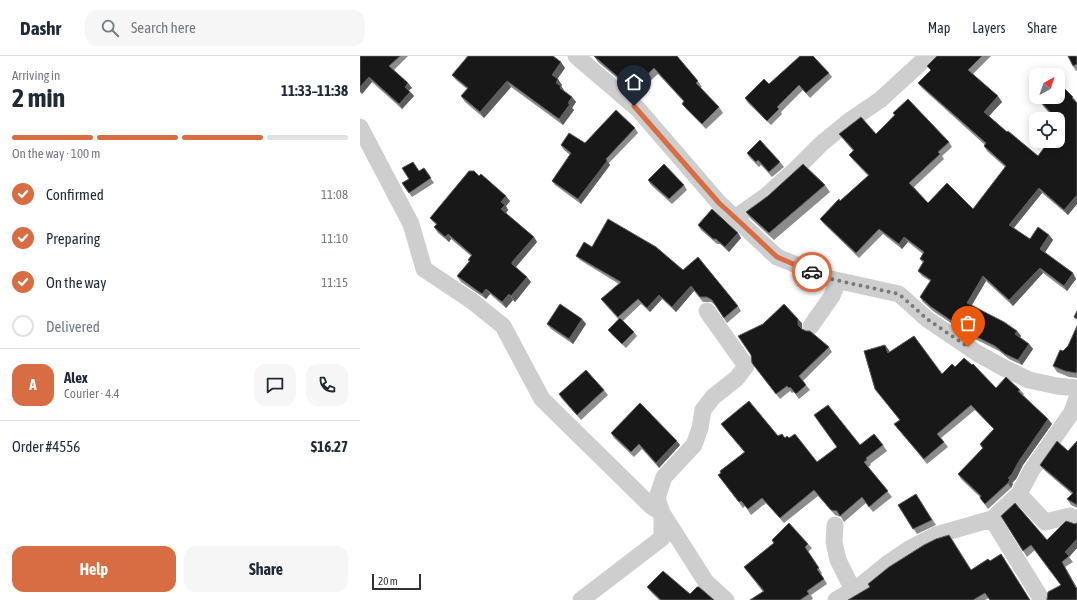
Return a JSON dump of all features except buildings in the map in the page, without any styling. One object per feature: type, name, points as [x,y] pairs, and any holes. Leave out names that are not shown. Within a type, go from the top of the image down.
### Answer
[{"type":"street","points":[[576,56],[638,109],[719,203],[777,257],[824,277],[899,294],[927,319],[977,353],[1030,380],[1057,386],[1077,388]]},
{"type":"street","points":[[735,218],[766,196],[821,144],[848,121],[880,100],[928,56]]},
{"type":"street","points":[[360,127],[411,224],[424,269],[466,296],[503,326],[542,399],[651,506],[662,512]]},
{"type":"street","points":[[810,326],[832,296],[838,281]]},
{"type":"street","points":[[707,311],[746,366],[737,378],[713,397],[704,410],[694,445],[664,477],[657,498],[662,512],[706,582],[726,600]]},
{"type":"street","points":[[836,600],[861,585],[909,549],[936,535],[992,519],[1019,494],[1031,471],[1072,412],[1077,398]]},
{"type":"street","points":[[1019,494],[1045,522],[1070,516],[1077,519]]},
{"type":"street","points":[[581,600],[662,538],[662,512]]},
{"type":"street","points":[[992,519],[1042,600]]},
{"type":"street","points":[[835,525],[834,542],[838,560],[853,590]]},
{"type":"way so far","points":[[812,272],[831,279],[899,294],[927,319],[968,347]]},
{"type":"route","points":[[634,106],[719,203],[777,257],[812,272]]}]
